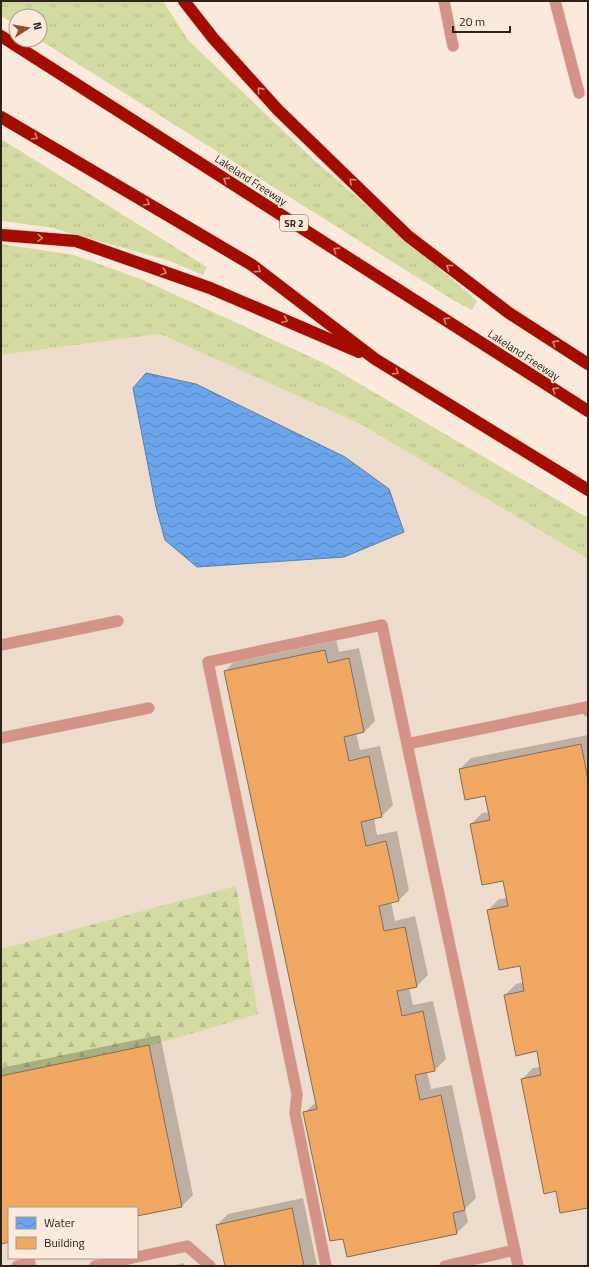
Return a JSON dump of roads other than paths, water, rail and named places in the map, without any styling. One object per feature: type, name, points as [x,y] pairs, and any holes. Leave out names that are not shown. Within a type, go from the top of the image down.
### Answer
[{"type":"highway","points":[[184,1],[213,38],[278,110],[408,236],[509,313],[588,364]]},
{"type":"highway","name":"Lakeland Freeway","points":[[1,36],[588,411]]},
{"type":"highway","points":[[1,117],[252,265],[375,359],[588,490]]},
{"type":"highway","points":[[1,235],[76,241],[210,288],[375,359]]},
{"type":"lane","points":[[444,1],[453,46]]},
{"type":"lane","points":[[555,1],[579,93]]},
{"type":"lane","points":[[1,645],[118,621]]},
{"type":"lane","points":[[326,1266],[295,1113],[297,1094],[208,662],[382,625],[518,1266]]},
{"type":"lane","points":[[407,744],[587,707],[588,711]]},
{"type":"lane","points":[[1,738],[148,708]]},
{"type":"lane","points":[[138,1257],[187,1246],[210,1266]]},
{"type":"lane","points":[[445,1266],[515,1250]]},
{"type":"lane","points":[[95,1266],[127,1259]]},
{"type":"lane","points":[[17,1266],[30,1263]]},
{"type":"water","points":[[146,373],[196,384],[345,457],[389,489],[404,532],[344,557],[197,567],[165,540],[156,507],[133,388]]}]
